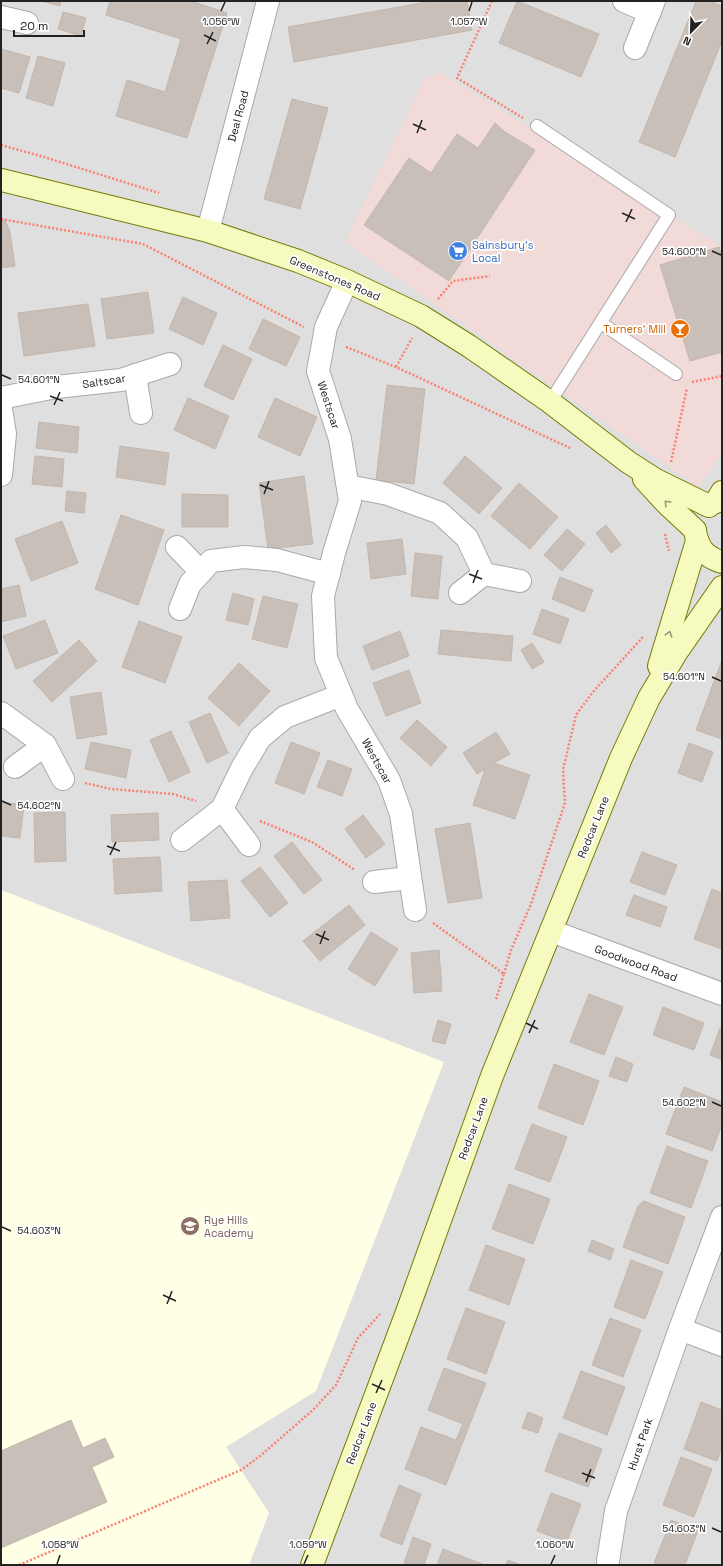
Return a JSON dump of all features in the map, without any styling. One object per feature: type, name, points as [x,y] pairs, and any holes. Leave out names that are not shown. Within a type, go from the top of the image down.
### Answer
[{"type":"main road","name":"Greenstones Road","points":[[1,180],[208,232],[298,261],[347,281],[421,316],[469,346],[550,402],[628,462],[656,480],[685,493],[717,500]]},
{"type":"main road","name":"Greenstones Road","points":[[628,462],[696,535],[705,554],[714,560],[722,562]]},
{"type":"main road","name":"Redcar Lane","points":[[649,698],[696,535],[698,520],[701,513],[717,500]]},
{"type":"main road","name":"Redcar Lane","points":[[312,1565],[407,1312],[492,1076],[621,758],[649,698],[676,653],[722,587]]},
{"type":"street","name":"Deal Road","points":[[208,232],[268,1]]},
{"type":"street","points":[[624,1],[652,7],[635,48]]},
{"type":"street","points":[[1,17],[27,24]]},
{"type":"street","name":"Westscar","points":[[347,281],[326,327],[318,371],[340,439],[350,502],[334,553],[323,596],[326,658],[347,709],[388,780],[400,814],[415,910]]},
{"type":"street","name":"Saltscar","points":[[1,398],[56,388],[121,380],[170,364]]},
{"type":"street","name":"Saltscar","points":[[135,375],[141,413]]},
{"type":"street","points":[[1,409],[5,434],[1,475]]},
{"type":"street","points":[[348,486],[388,494],[440,513],[467,538],[484,574]]},
{"type":"street","points":[[177,547],[202,572]]},
{"type":"street","points":[[180,609],[190,584],[211,561],[244,557],[277,560],[329,574]]},
{"type":"street","points":[[460,593],[484,574],[520,581]]},
{"type":"street","points":[[182,840],[222,809],[242,768],[260,738],[285,717],[341,695]]},
{"type":"street","points":[[1,713],[45,745],[63,779]]},
{"type":"street","points":[[15,767],[45,745]]},
{"type":"street","points":[[222,809],[249,845]]},
{"type":"street","points":[[374,882],[410,878]]},
{"type":"street","name":"Goodwood Road","points":[[551,931],[722,994]]},
{"type":"street","name":"Hurst Park","points":[[608,1561],[616,1511],[680,1329],[722,1218]]},
{"type":"street","points":[[680,1329],[722,1345]]},
{"type":"lane","points":[[537,126],[669,215],[550,402]]},
{"type":"lane","points":[[600,323],[676,374]]},
{"type":"path","points":[[492,1],[457,78],[537,126]]},
{"type":"path","points":[[1,219],[143,244],[324,338],[396,367],[574,450]]},
{"type":"path","points":[[688,383],[722,376]]},
{"type":"path","points":[[495,1004],[511,950],[531,904],[565,803],[563,770],[576,715],[592,693],[647,632]]},
{"type":"path","points":[[63,779],[112,789],[173,794],[222,809]]},
{"type":"path","points":[[255,820],[312,842],[374,882]]},
{"type":"path","points":[[415,910],[504,974]]},
{"type":"path","points":[[19,1565],[241,1470],[260,1456],[313,1410],[336,1385],[358,1338],[386,1308],[407,1312]]},
{"type":"shaded area","points":[[1,1],[722,1],[722,1565],[1,1565]]},
{"type":"shaded area","points":[[439,72],[722,247],[722,453],[698,487],[345,242],[423,81]]},
{"type":"shaded area","name":"Rye Hills Academy","points":[[1,890],[444,1062],[316,1391],[226,1447],[269,1513],[249,1565],[1,1565]]},
{"type":"building","points":[[41,1],[61,1],[60,6]]},
{"type":"building","points":[[110,1],[191,1],[227,13],[187,138],[116,116],[127,80],[165,92],[181,39],[106,15]]},
{"type":"building","points":[[432,1],[467,1],[472,30],[294,62],[288,27]]},
{"type":"building","points":[[517,1],[599,34],[581,77],[499,43]]},
{"type":"building","points":[[696,1],[710,1],[722,6],[722,41],[675,157],[639,142]]},
{"type":"building","points":[[63,12],[86,18],[81,36],[58,29]]},
{"type":"building","points":[[1,49],[30,57],[19,93],[1,88]]},
{"type":"building","points":[[38,56],[65,63],[53,106],[26,98]]},
{"type":"building","points":[[292,99],[328,108],[300,209],[264,199]]},
{"type":"building","points":[[495,123],[505,132],[535,150],[449,281],[364,225],[409,158],[431,173],[457,134],[478,148]]},
{"type":"building","points":[[1,220],[5,220],[10,232],[15,266],[1,268]]},
{"type":"building","points":[[719,247],[722,256],[722,352],[690,361],[660,265]]},
{"type":"building","points":[[148,292],[154,333],[107,339],[101,299]]},
{"type":"building","points":[[183,297],[217,313],[203,345],[169,329]]},
{"type":"building","points":[[88,304],[95,346],[24,356],[18,313]]},
{"type":"building","points":[[263,319],[300,337],[286,366],[249,349]]},
{"type":"building","points":[[223,345],[252,359],[233,400],[204,386]]},
{"type":"building","points":[[387,385],[425,389],[414,484],[376,480]]},
{"type":"building","points":[[188,398],[229,416],[215,449],[174,430]]},
{"type":"building","points":[[275,398],[317,417],[300,456],[258,437]]},
{"type":"building","points":[[39,422],[79,427],[77,453],[36,448]]},
{"type":"building","points":[[120,446],[169,453],[165,485],[116,477]]},
{"type":"building","points":[[35,456],[64,459],[62,487],[32,484]]},
{"type":"building","points":[[465,456],[502,488],[479,514],[443,483]]},
{"type":"building","points":[[304,476],[313,544],[268,549],[259,483]]},
{"type":"building","points":[[519,483],[558,517],[530,549],[491,516]]},
{"type":"building","points":[[67,491],[86,493],[84,513],[65,511]]},
{"type":"building","points":[[182,494],[228,495],[228,527],[182,527]]},
{"type":"building","points":[[121,515],[164,530],[138,605],[95,589]]},
{"type":"building","points":[[62,521],[78,563],[31,581],[15,539]]},
{"type":"building","points":[[606,525],[621,545],[611,553],[596,533]]},
{"type":"building","points":[[567,529],[585,544],[562,571],[544,555]]},
{"type":"building","points":[[402,539],[406,574],[371,579],[367,543]]},
{"type":"building","points":[[415,553],[442,556],[438,599],[411,596]]},
{"type":"building","points":[[560,577],[593,590],[584,612],[552,599]]},
{"type":"building","points":[[19,585],[26,616],[1,622],[1,589]]},
{"type":"building","points":[[233,593],[254,599],[248,625],[226,620]]},
{"type":"building","points":[[263,596],[298,604],[287,648],[252,639]]},
{"type":"building","points":[[542,609],[569,619],[560,644],[533,634]]},
{"type":"building","points":[[45,620],[58,653],[16,669],[3,636]]},
{"type":"building","points":[[139,621],[182,637],[165,683],[122,667]]},
{"type":"building","points":[[441,630],[513,636],[511,661],[438,654]]},
{"type":"building","points":[[400,631],[409,656],[372,670],[363,646]]},
{"type":"building","points":[[79,640],[97,661],[52,702],[33,681]]},
{"type":"building","points":[[532,643],[544,662],[532,669],[521,650]]},
{"type":"building","points":[[722,660],[722,739],[696,730]]},
{"type":"building","points":[[239,663],[270,691],[239,726],[208,698]]},
{"type":"building","points":[[409,670],[421,703],[386,716],[373,683]]},
{"type":"building","points":[[101,692],[107,734],[77,739],[70,697]]},
{"type":"building","points":[[210,713],[228,753],[207,763],[189,722]]},
{"type":"building","points":[[417,720],[447,747],[431,766],[400,738]]},
{"type":"building","points":[[171,731],[190,772],[169,782],[150,740]]},
{"type":"building","points":[[496,732],[510,754],[494,763],[530,775],[515,819],[473,805],[485,769],[477,774],[463,753]]},
{"type":"building","points":[[91,742],[131,750],[126,778],[85,769]]},
{"type":"building","points":[[291,742],[320,753],[304,794],[275,783]]},
{"type":"building","points":[[689,743],[713,752],[702,782],[678,773]]},
{"type":"building","points":[[328,760],[352,769],[342,796],[317,787]]},
{"type":"building","points":[[1,802],[24,805],[20,838],[1,836]]},
{"type":"building","points":[[65,812],[66,861],[35,862],[34,813]]},
{"type":"building","points":[[158,813],[159,840],[112,842],[111,815]]},
{"type":"building","points":[[363,815],[385,844],[366,858],[345,829]]},
{"type":"building","points":[[470,823],[482,898],[448,903],[435,829]]},
{"type":"building","points":[[292,842],[322,880],[304,894],[274,856]]},
{"type":"building","points":[[642,852],[677,865],[665,895],[630,882]]},
{"type":"building","points":[[160,857],[162,891],[115,894],[113,859]]},
{"type":"building","points":[[260,867],[288,903],[270,917],[241,881]]},
{"type":"building","points":[[227,880],[230,918],[191,921],[188,882]]},
{"type":"building","points":[[712,889],[722,893],[722,949],[694,939]]},
{"type":"building","points":[[634,895],[667,907],[660,927],[626,915]]},
{"type":"building","points":[[349,905],[365,925],[320,961],[303,941]]},
{"type":"building","points":[[371,932],[398,949],[375,986],[348,969]]},
{"type":"building","points":[[439,950],[442,991],[414,993],[411,953]]},
{"type":"building","points":[[589,994],[623,1007],[604,1055],[570,1042]]},
{"type":"building","points":[[663,1007],[704,1023],[694,1050],[653,1035]]},
{"type":"building","points":[[438,1020],[451,1024],[445,1044],[432,1041]]},
{"type":"building","points":[[720,1028],[722,1029],[722,1060],[710,1055]]},
{"type":"building","points":[[616,1057],[633,1064],[627,1082],[609,1076]]},
{"type":"building","points":[[554,1064],[599,1081],[583,1125],[538,1108]]},
{"type":"building","points":[[684,1087],[722,1102],[722,1124],[712,1151],[666,1134]]},
{"type":"building","points":[[532,1124],[567,1137],[550,1182],[515,1169]]},
{"type":"building","points":[[667,1146],[708,1161],[691,1208],[650,1193]]},
{"type":"building","points":[[509,1184],[550,1199],[533,1244],[492,1229]]},
{"type":"building","points":[[644,1201],[685,1217],[668,1264],[623,1247],[638,1206]]},
{"type":"building","points":[[592,1240],[614,1249],[610,1260],[588,1251]]},
{"type":"building","points":[[486,1245],[525,1259],[509,1305],[469,1290]]},
{"type":"building","points":[[631,1260],[663,1272],[645,1319],[614,1307]]},
{"type":"building","points":[[466,1308],[505,1322],[486,1374],[447,1359]]},
{"type":"building","points":[[610,1318],[641,1330],[623,1377],[592,1365]]},
{"type":"building","points":[[444,1368],[486,1383],[446,1485],[405,1469],[421,1427],[456,1440],[463,1424],[428,1410]]},
{"type":"building","points":[[581,1371],[625,1387],[607,1435],[563,1418]]},
{"type":"building","points":[[701,1402],[722,1410],[722,1447],[717,1461],[684,1449]]},
{"type":"building","points":[[528,1412],[543,1418],[538,1433],[522,1428]]},
{"type":"building","points":[[71,1420],[83,1448],[105,1438],[114,1457],[92,1467],[107,1502],[1,1548],[1,1451]]},
{"type":"building","points":[[559,1433],[602,1449],[588,1487],[545,1471]]},
{"type":"building","points":[[681,1457],[712,1469],[694,1517],[663,1505]]},
{"type":"building","points":[[399,1485],[421,1494],[402,1545],[380,1536]]},
{"type":"building","points":[[551,1493],[581,1504],[567,1542],[537,1531]]},
{"type":"building","points":[[671,1520],[698,1530],[685,1565],[659,1565],[654,1563]]},
{"type":"building","points":[[413,1537],[431,1544],[424,1565],[411,1565],[404,1563]]},
{"type":"building","points":[[443,1549],[485,1565],[437,1565]]},
{"type":"building","points":[[508,1560],[521,1565],[506,1565]]},
{"type":"place","name":"Sainsbury's Local","points":[[458,251]]},
{"type":"place","name":"Turners' Mill","points":[[680,329]]},
{"type":"place","name":"Rye Hills Academy","points":[[190,1226]]}]
